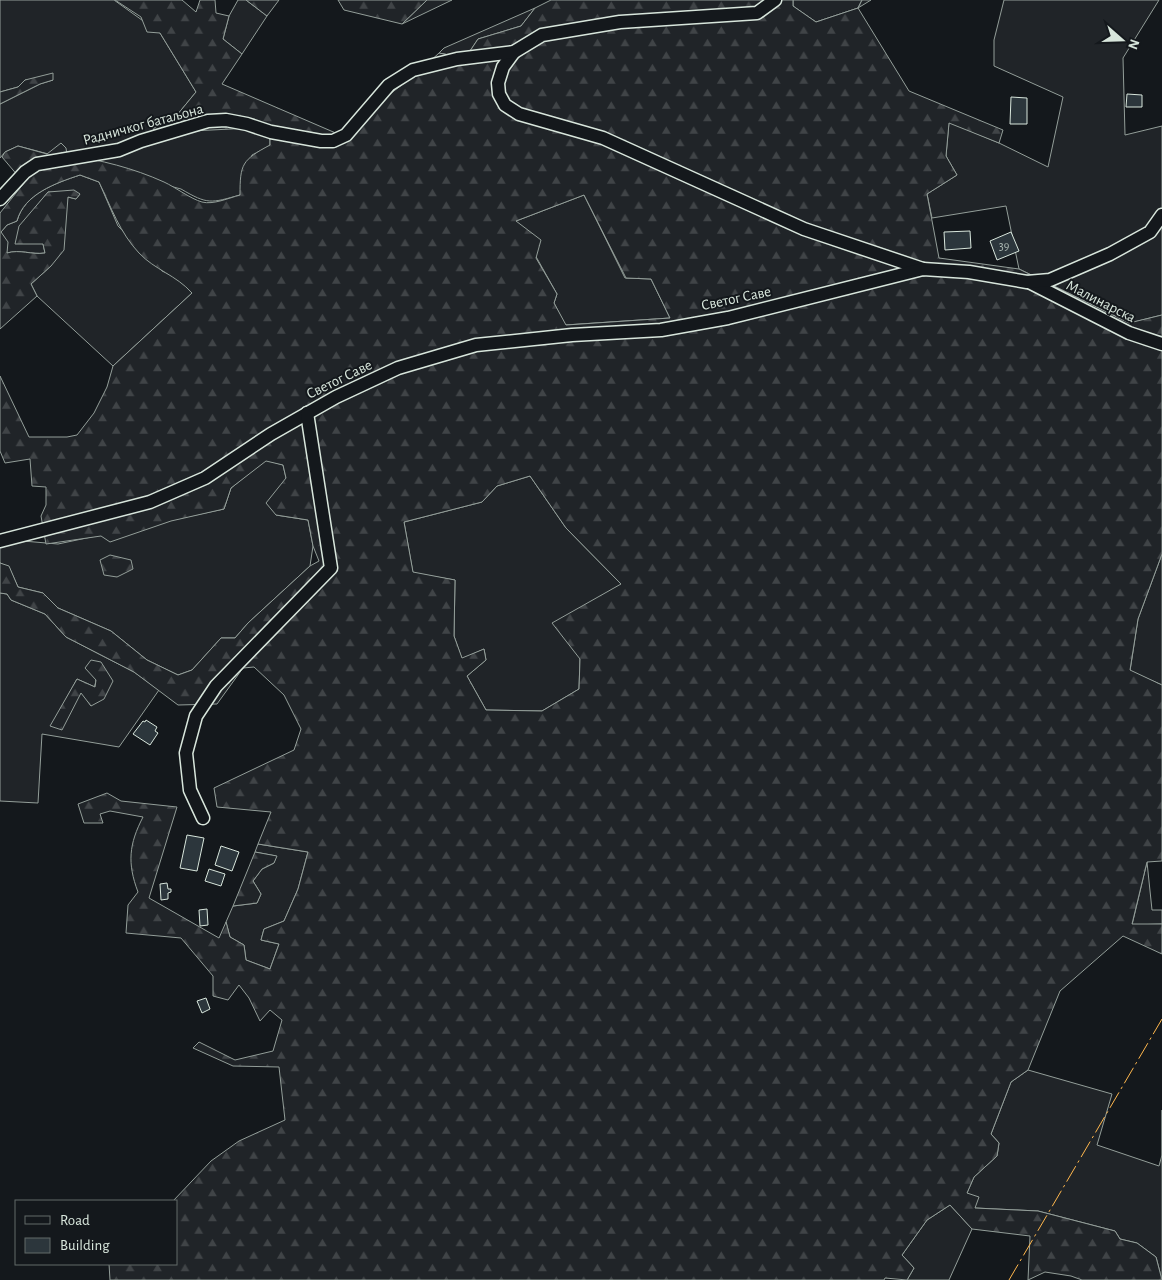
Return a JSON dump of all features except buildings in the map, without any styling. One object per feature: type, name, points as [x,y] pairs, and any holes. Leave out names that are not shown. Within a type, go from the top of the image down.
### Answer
[{"type":"street","name":"Радничког батаљона","points":[[0,199],[25,172],[37,164],[119,150],[141,141],[208,121],[226,120],[321,142],[333,140],[346,135],[389,85],[413,70],[457,59],[514,52],[542,35],[620,22],[757,13],[775,0]]},
{"type":"street","points":[[514,52],[503,68],[498,83],[499,94],[505,106],[519,114],[603,138],[804,229],[923,269]]},
{"type":"street","name":"Светог Саве","points":[[0,541],[150,502],[205,478],[307,413],[336,397],[398,368],[476,345],[572,335],[661,330],[728,318],[923,269],[969,272],[1027,282],[1050,280],[1110,254],[1150,232],[1162,215]]},
{"type":"street","name":"Малинарска","points":[[1027,282],[1129,333],[1162,344]]},
{"type":"street","name":"Светог Саве","points":[[203,818],[190,790],[186,753],[196,716],[216,686],[331,568],[307,413]]},
{"type":"green space","points":[[0,0],[114,0],[160,33],[196,92],[177,115],[154,128],[270,127],[270,146],[252,155],[240,195],[216,201],[204,200],[181,189],[18,146],[5,152],[0,158],[0,104],[40,84],[53,80],[25,80],[18,87],[0,92]]},
{"type":"green space","points":[[115,0],[182,0],[196,12],[200,0],[215,0],[216,13],[229,16],[223,39],[242,54],[222,84],[338,134],[416,74],[439,53],[454,56],[470,51],[478,39],[521,26],[535,8],[551,0],[793,0],[793,6],[816,22],[858,8],[909,91],[1003,130],[999,143],[949,123],[946,156],[957,175],[927,194],[939,258],[1019,269],[1129,323],[1162,315],[1162,554],[1138,619],[1130,670],[1162,685],[1162,861],[1147,862],[1132,924],[1162,924],[1162,954],[1123,936],[1060,991],[1028,1070],[1011,1082],[991,1134],[999,1143],[997,1156],[974,1177],[967,1193],[979,1197],[975,1208],[1038,1211],[1115,1231],[1120,1239],[1137,1243],[1156,1257],[1162,1280],[1082,1280],[1071,1276],[1045,1272],[1028,1280],[1030,1236],[972,1229],[950,1205],[927,1220],[902,1255],[914,1268],[907,1280],[885,1278],[884,1280],[110,1280],[109,1265],[178,1265],[178,1200],[174,1200],[211,1161],[239,1141],[285,1120],[279,1067],[233,1066],[193,1048],[199,1042],[235,1060],[273,1051],[282,1020],[270,1010],[260,1021],[249,998],[239,985],[228,1000],[213,996],[213,976],[181,938],[126,933],[128,905],[138,892],[132,872],[132,845],[143,817],[110,811],[100,814],[103,823],[84,823],[78,804],[107,793],[121,801],[177,807],[149,898],[219,938],[226,922],[230,937],[244,945],[246,960],[270,969],[279,944],[261,940],[264,929],[284,921],[298,889],[308,852],[258,844],[271,812],[217,807],[214,788],[294,750],[301,729],[284,695],[254,667],[243,668],[217,704],[178,705],[134,672],[66,637],[45,614],[11,600],[7,594],[0,593],[0,563],[9,566],[18,587],[43,593],[58,608],[111,631],[147,660],[178,675],[192,670],[221,638],[235,638],[248,623],[310,566],[319,561],[313,546],[308,520],[276,515],[266,503],[286,478],[283,465],[266,461],[231,488],[224,509],[171,521],[110,542],[101,536],[46,544],[41,516],[46,505],[46,487],[32,486],[30,459],[5,463],[0,451],[0,376],[29,437],[67,437],[77,435],[94,413],[107,387],[113,366],[192,293],[139,253],[121,228],[99,182],[80,175],[42,191],[26,204],[17,221],[7,225],[1,232],[8,242],[7,253],[45,253],[43,244],[15,244],[19,226],[48,192],[74,190],[80,194],[76,199],[68,197],[64,250],[51,266],[31,284],[37,296],[0,329],[0,213],[24,183],[2,157],[5,152],[18,146],[47,154],[61,143],[66,148],[67,155],[129,169],[164,182],[202,202],[211,203],[240,195],[244,164],[248,159],[270,145],[270,127],[153,133],[154,128],[177,115],[196,92],[160,33],[147,32],[141,17]],"holes":[[[584,195],[626,278],[651,279],[670,318],[566,325],[554,303],[557,294],[536,258],[541,240],[516,221]],[[530,476],[566,528],[621,584],[552,623],[580,659],[579,689],[542,711],[486,710],[467,676],[486,660],[484,649],[462,658],[454,636],[455,580],[413,572],[404,522],[482,502],[497,486]]]},
{"type":"green space","points":[[238,0],[246,0],[267,16],[242,54],[223,39],[229,16]]},
{"type":"green space","points":[[246,0],[279,0],[267,16]]},
{"type":"green space","points":[[338,0],[427,0],[402,24],[344,10]]},
{"type":"green space","points":[[427,0],[452,0],[402,24]]},
{"type":"green space","points":[[793,0],[862,0],[858,8],[816,22],[793,6]]},
{"type":"green space","points":[[862,0],[871,0],[858,8]]},
{"type":"green space","points":[[1004,0],[1159,0],[1123,58],[1125,135],[1162,126],[1162,315],[1130,323],[1019,269],[1006,206],[932,218],[927,194],[957,175],[946,156],[949,122],[999,143],[1048,167],[1063,97],[994,66],[994,40]]},
{"type":"green space","points":[[535,8],[521,26],[478,39],[470,51],[454,56],[439,53],[444,48]]},
{"type":"green space","points":[[53,73],[53,80],[40,84],[0,104],[0,92],[18,87],[25,80]]},
{"type":"green space","points":[[80,175],[99,182],[118,226],[162,271],[181,280],[192,293],[113,366],[37,296],[31,284],[51,266],[68,197],[76,199],[80,194],[48,192],[35,208],[45,253],[7,253],[1,232],[7,225],[17,221],[26,204],[42,191]]},
{"type":"green space","points":[[584,195],[625,278],[651,279],[670,318],[565,325],[554,303],[557,294],[516,221]]},
{"type":"green space","points":[[266,460],[283,465],[286,478],[276,515],[308,520],[313,546],[310,566],[248,623],[235,638],[221,638],[192,670],[178,675],[147,660],[111,631],[58,608],[43,593],[18,587],[9,567],[0,563],[0,539],[58,544],[224,509],[231,488]]},
{"type":"green space","points":[[530,476],[566,528],[621,584],[580,659],[579,689],[542,711],[486,710],[467,676],[486,660],[484,649],[462,659],[454,636],[455,580],[413,573],[404,522],[482,502],[497,486]]},
{"type":"green space","points":[[1162,554],[1162,685],[1130,671],[1138,619]]},
{"type":"green space","points":[[110,555],[131,560],[133,569],[117,577],[104,575],[100,560]]},
{"type":"green space","points":[[0,593],[7,594],[11,600],[45,614],[66,637],[134,672],[159,690],[119,747],[42,734],[38,803],[0,801]],"holes":[[[77,679],[95,687],[91,706],[82,692],[51,726]]]},
{"type":"green space","points":[[91,660],[101,662],[113,681],[104,699],[91,706],[81,693],[62,730],[50,726],[77,679],[95,687],[96,680],[85,668]]},
{"type":"green space","points":[[258,844],[308,852],[298,889],[284,921],[264,929],[261,940],[279,944],[270,969],[246,960],[244,945],[230,937],[226,922],[233,906],[257,903],[261,894],[253,881],[262,869],[274,863],[276,856],[255,852]]},
{"type":"green space","points":[[255,852],[277,856],[274,863],[262,869],[253,881],[261,894],[257,903],[233,906]]},
{"type":"green space","points":[[1147,862],[1152,910],[1162,910],[1162,924],[1132,925]]},
{"type":"green space","points":[[1028,1070],[1112,1094],[1097,1145],[1159,1166],[1162,1155],[1162,1280],[1156,1257],[1137,1243],[1120,1239],[1115,1231],[1038,1211],[975,1208],[967,1193],[974,1177],[997,1156],[999,1143],[991,1134],[1011,1082]]},
{"type":"green space","points":[[950,1205],[972,1229],[949,1280],[907,1280],[914,1268],[902,1255],[927,1220]]},
{"type":"power","points":[[1009,1280],[1162,1019]]}]
